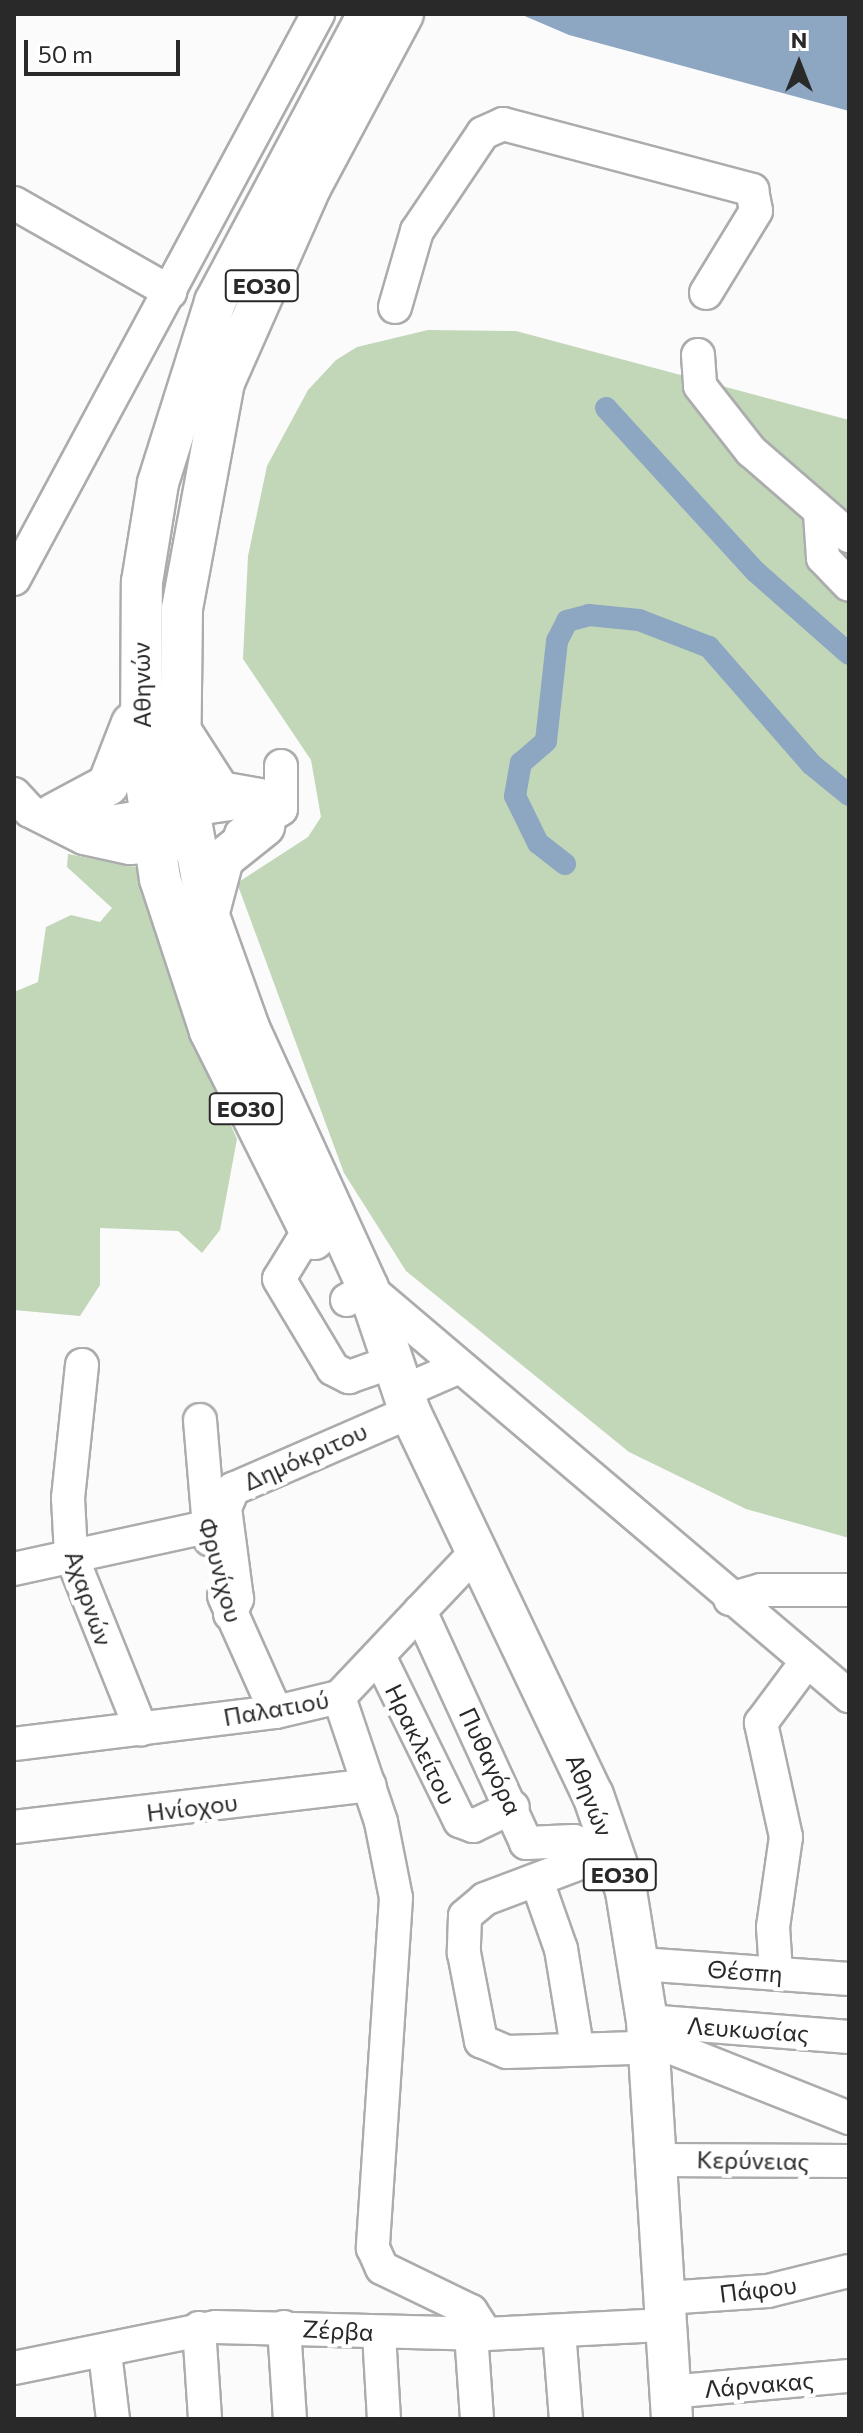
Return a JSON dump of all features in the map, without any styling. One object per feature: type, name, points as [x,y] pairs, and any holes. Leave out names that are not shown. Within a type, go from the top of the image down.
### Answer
[{"type":"main road","name":"Αθηνών","points":[[358,1294],[309,1230],[210,1031],[141,692],[146,543],[191,365],[236,255],[368,14]]},
{"type":"main road","name":"Αθηνών","points":[[403,14],[311,186],[224,382],[195,507],[177,708],[170,831],[209,916],[290,1129],[358,1294],[476,1552],[537,1670],[640,1964],[657,2160],[670,2406]]},
{"type":"main road","points":[[33,806],[108,785],[141,692]]},
{"type":"main road","points":[[177,708],[195,761],[215,787],[231,799],[261,812],[223,859],[209,916]]},
{"type":"street","points":[[14,579],[318,14]]},
{"type":"street","points":[[395,307],[417,231],[483,133],[503,124],[752,190],[756,211],[706,293]]},
{"type":"street","points":[[14,203],[170,292]]},
{"type":"street","points":[[698,355],[696,376],[709,399],[751,451],[849,536]]},
{"type":"street","points":[[820,514],[823,558],[849,585]]},
{"type":"street","points":[[33,806],[170,831],[261,812]]},
{"type":"street","points":[[309,1230],[279,1279],[325,1357],[341,1377],[396,1379],[457,1368]]},
{"type":"street","points":[[358,1294],[457,1368],[849,1696]]},
{"type":"street","name":"Αχαρνών","points":[[82,1365],[68,1498],[71,1555],[141,1729]]},
{"type":"street","name":"Δημόκριτου","points":[[230,1614],[237,1599],[225,1508],[233,1489],[396,1379]]},
{"type":"street","name":"Φρυνίχου","points":[[200,1420],[207,1527],[230,1614],[276,1712]]},
{"type":"street","points":[[14,1569],[207,1527]]},
{"type":"street","name":"Παλατιού","points":[[14,1744],[276,1712],[339,1697],[476,1552]]},
{"type":"street","points":[[730,1599],[761,1590],[849,1590]]},
{"type":"street","name":"Πυθαγόρα","points":[[420,1611],[513,1807],[526,1843],[574,1841],[600,1856]]},
{"type":"street","name":"Ηρακλείτου","points":[[379,1656],[460,1821],[473,1826],[513,1807]]},
{"type":"street","points":[[776,1972],[773,1927],[786,1837],[761,1723],[807,1661]]},
{"type":"street","points":[[339,1697],[370,1785],[396,1898],[373,2248],[382,2268],[471,2311],[478,2333],[477,2419]]},
{"type":"street","name":"Ηνίοχου","points":[[14,1827],[370,1785]]},
{"type":"street","points":[[600,1856],[485,1899],[465,1916],[464,1953],[481,2041],[507,2052],[577,2047],[648,2032],[849,2118]]},
{"type":"street","points":[[537,1881],[561,1949],[577,2047]]},
{"type":"street","name":"Θέσπη","points":[[640,1964],[849,1979]]},
{"type":"street","name":"Λευκωσίας","points":[[648,2032],[849,2037]]},
{"type":"street","name":"Κερύνειας","points":[[657,2160],[849,2161]]},
{"type":"street","name":"Πάφου","points":[[666,2311],[849,2271]]},
{"type":"street","name":"Ζέρβα","points":[[14,2368],[105,2353],[199,2328],[284,2327],[379,2333],[559,2331],[666,2311]]},
{"type":"street","points":[[284,2327],[290,2419]]},
{"type":"street","points":[[199,2328],[205,2419]]},
{"type":"street","points":[[559,2331],[566,2419]]},
{"type":"street","points":[[379,2333],[384,2419]]},
{"type":"street","points":[[105,2353],[113,2419]]},
{"type":"street","name":"Λάρνακας","points":[[670,2406],[849,2376]]},
{"type":"green space","points":[[428,330],[516,331],[849,420],[849,1538],[746,1509],[629,1452],[406,1271],[344,1173],[237,883],[308,837],[321,817],[311,760],[243,659],[248,556],[267,466],[308,390],[336,360],[357,347]]},
{"type":"green space","points":[[68,854],[136,867],[189,1029],[237,1139],[220,1230],[202,1253],[178,1231],[100,1228],[100,1285],[80,1316],[14,1310],[14,992],[38,982],[46,927],[71,915],[100,922],[112,908],[67,867]]},
{"type":"water","points":[[520,14],[849,14],[849,111],[569,35]]},
{"type":"waterway","points":[[606,408],[756,572],[849,654]]},
{"type":"waterway","points":[[565,864],[538,843],[515,796],[521,763],[546,741],[557,641],[567,621],[589,615],[639,620],[709,647],[811,764],[849,795]]}]
